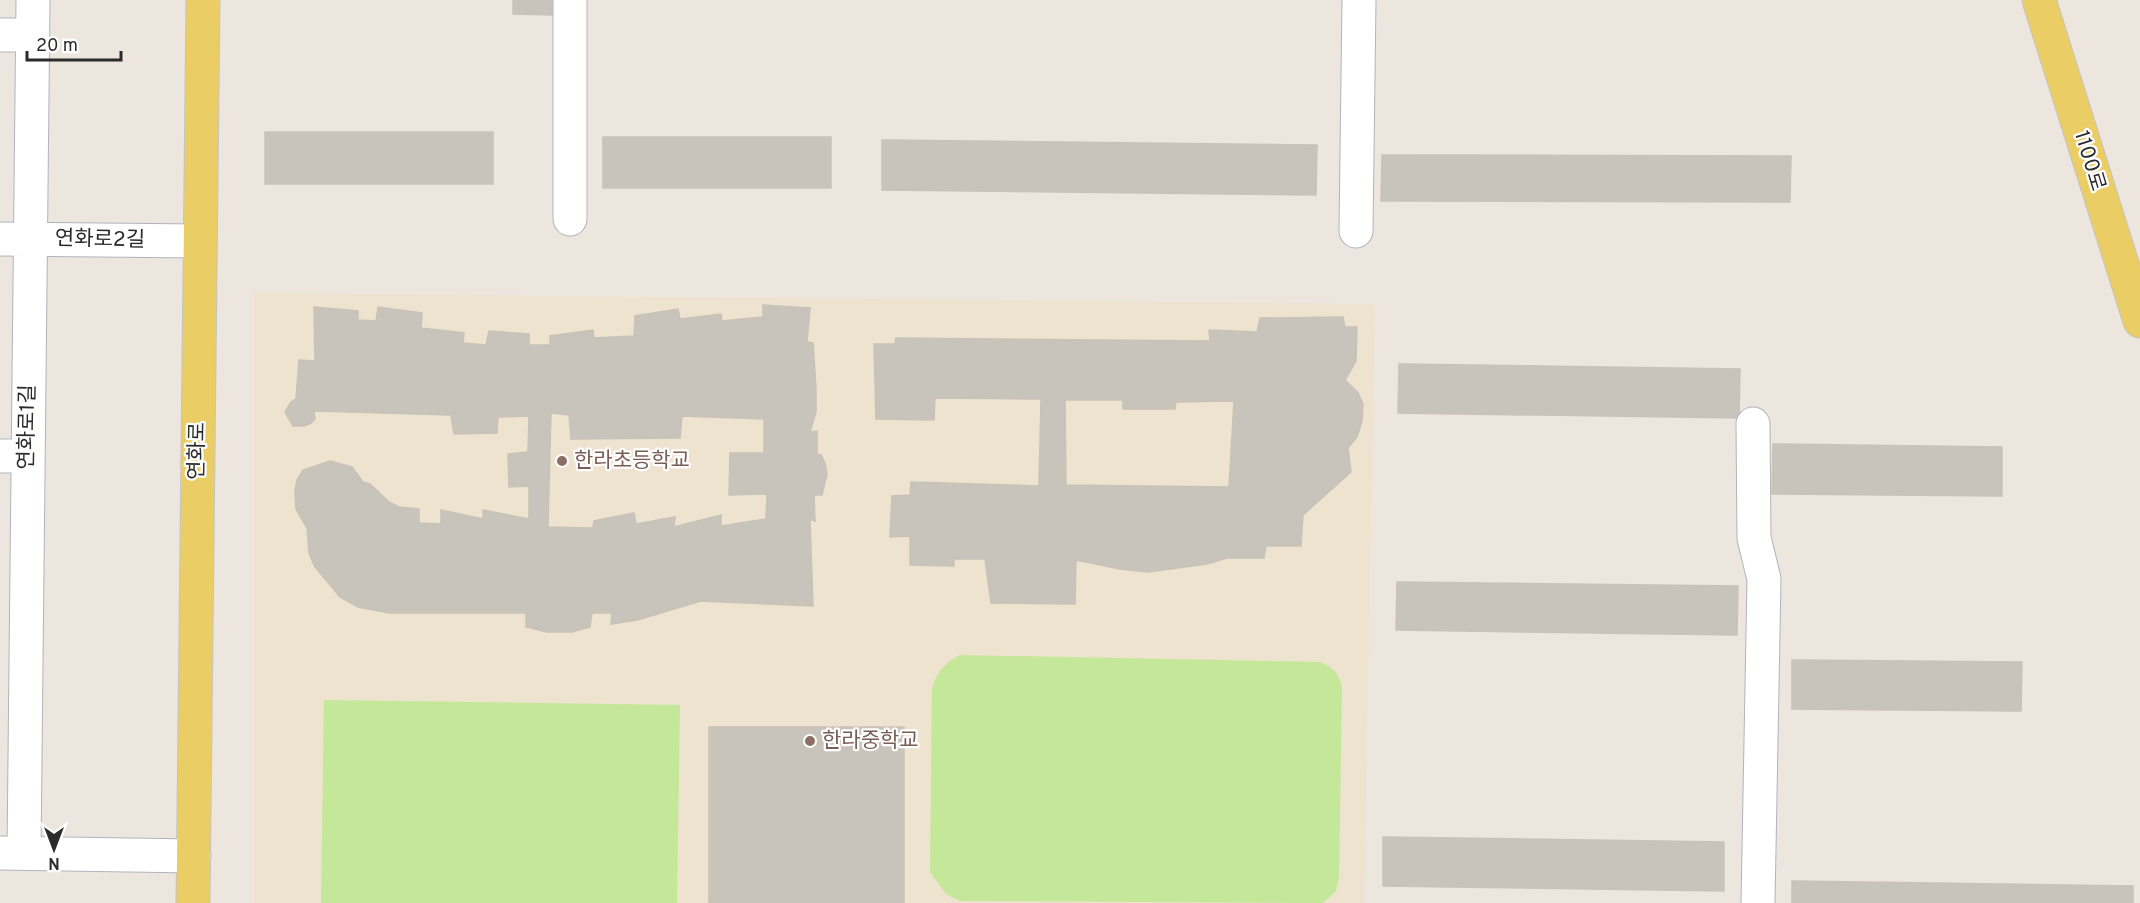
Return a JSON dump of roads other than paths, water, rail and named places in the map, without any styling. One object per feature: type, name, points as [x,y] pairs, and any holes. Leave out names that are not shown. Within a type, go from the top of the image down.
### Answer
[{"type":"main road","name":"연화로","points":[[193,903],[203,0]]},
{"type":"main road","name":"1100로","points":[[2039,0],[2140,321]]},
{"type":"street","name":"연화로1길","points":[[33,0],[15,240],[12,853],[194,856]]},
{"type":"street","points":[[570,0],[570,219]]},
{"type":"street","points":[[1356,231],[1359,0]]},
{"type":"street","points":[[0,35],[32,35]]},
{"type":"street","name":"연화로2길","points":[[15,240],[200,241]]},
{"type":"street","points":[[1753,424],[1754,538],[1764,579],[1758,903]]},
{"type":"place","name":"한라초등학교","points":[[562,461]]},
{"type":"place","name":"한라중학교","points":[[810,741]]}]
